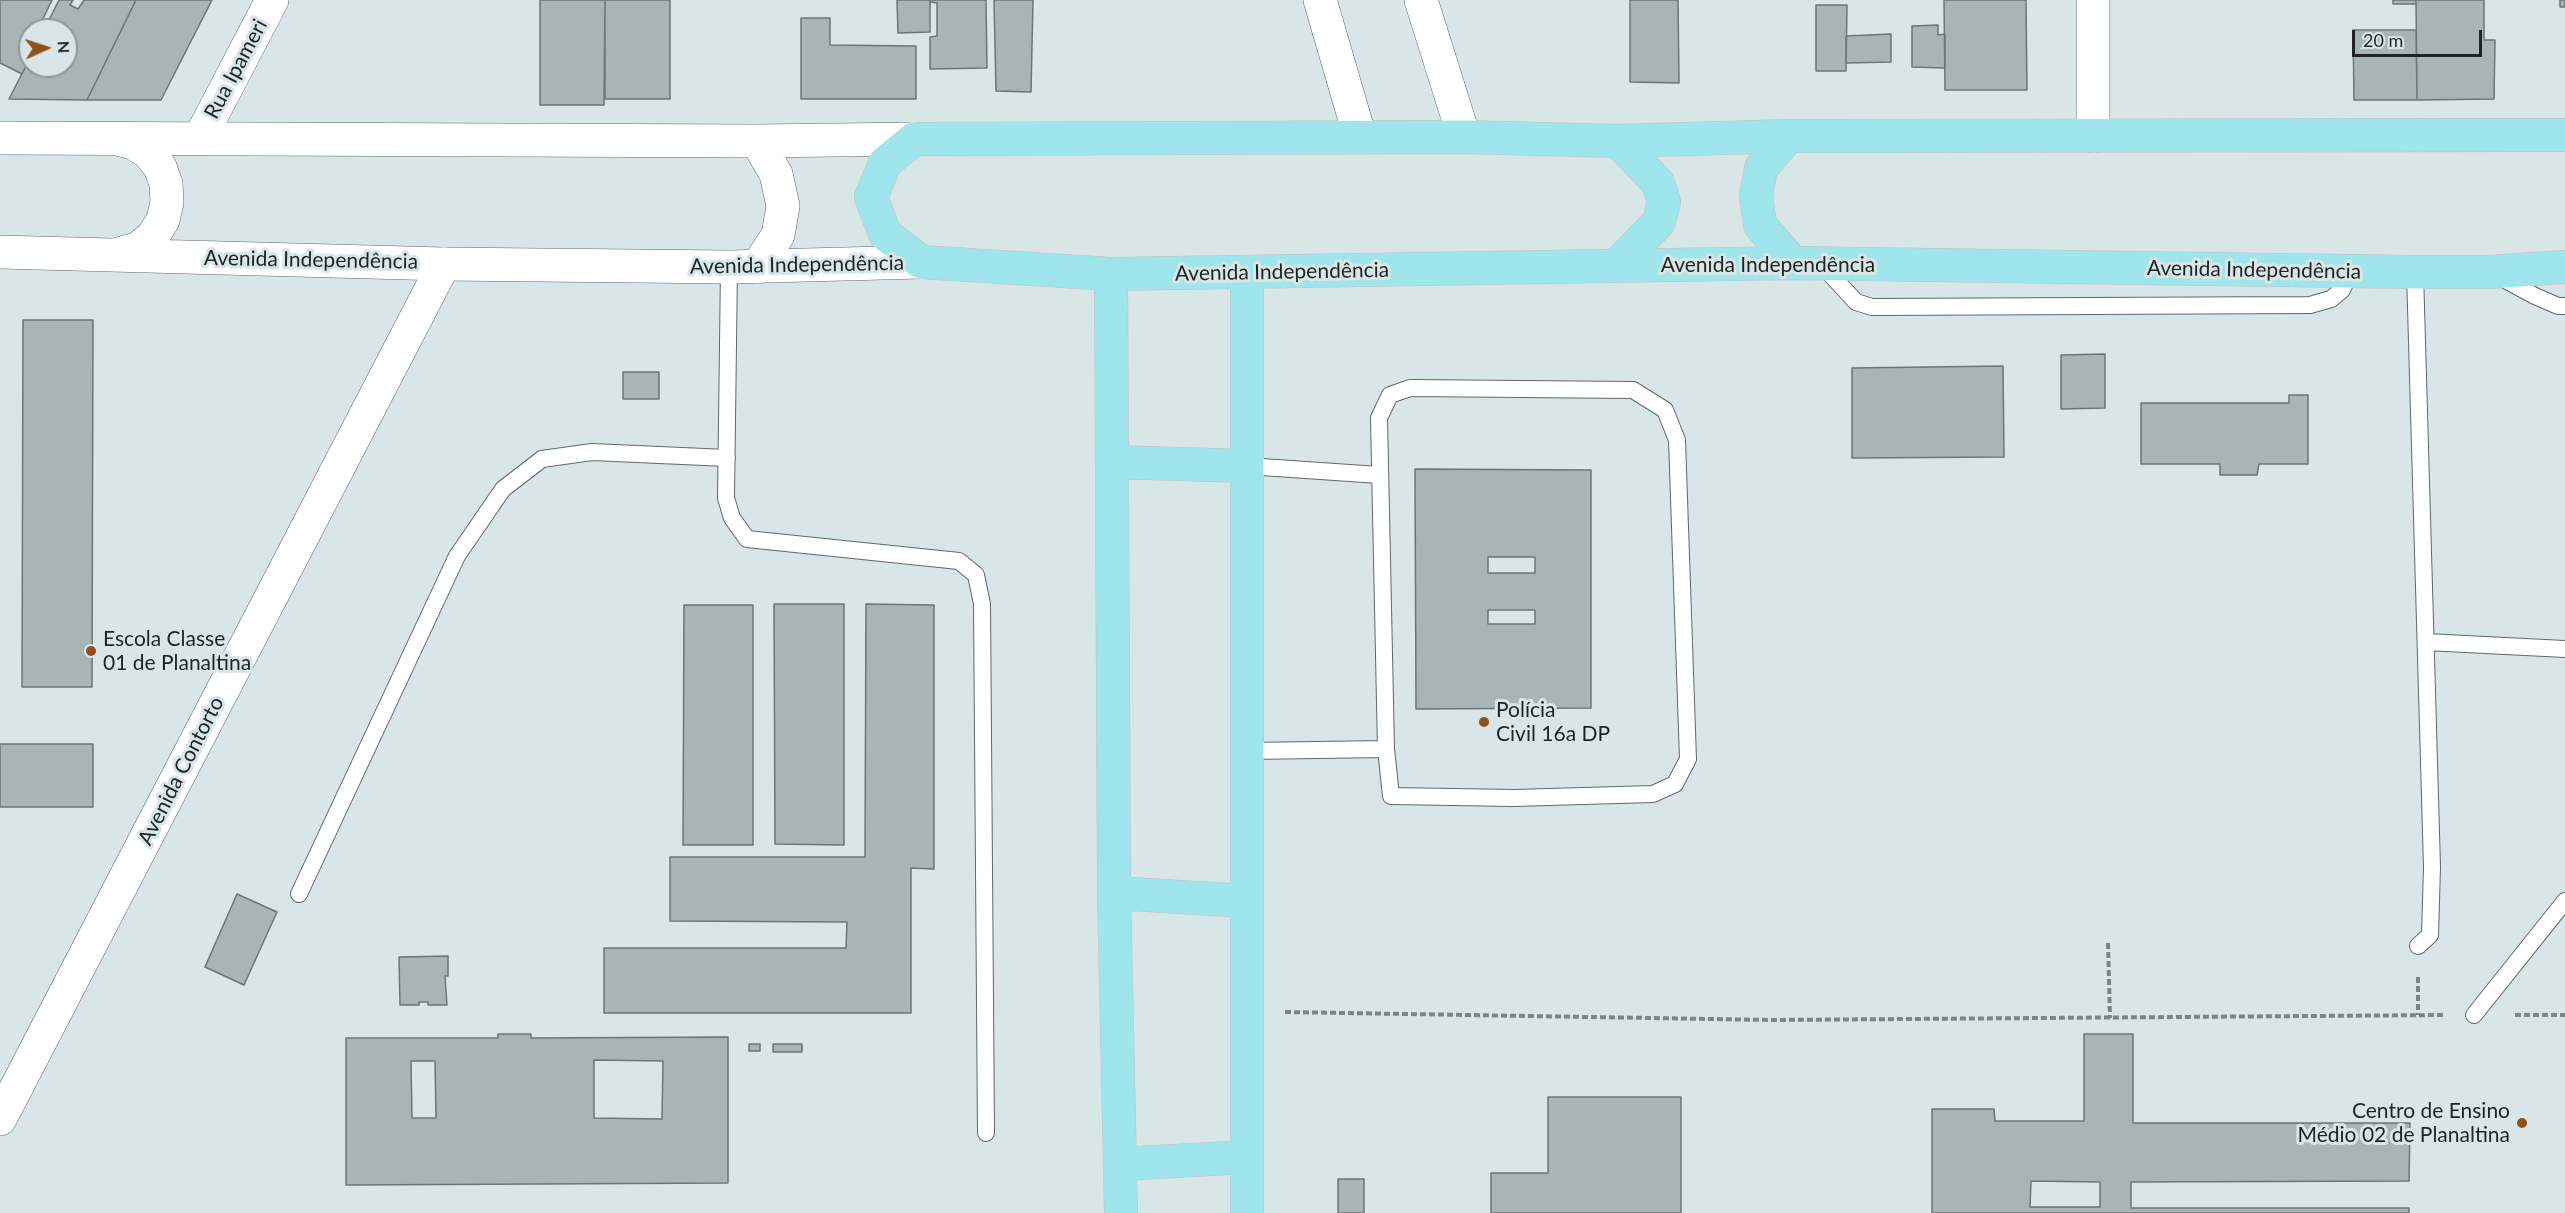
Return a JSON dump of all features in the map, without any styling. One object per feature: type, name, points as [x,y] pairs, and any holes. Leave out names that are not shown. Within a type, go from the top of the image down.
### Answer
[{"type":"main road","points":[[921,262],[885,234],[871,197],[885,163],[914,138],[1464,137],[1618,141],[1789,136],[2565,135]]},
{"type":"main road","points":[[1789,136],[1761,168],[1756,195],[1760,225],[1807,263]]},
{"type":"main road","points":[[1616,266],[1659,222],[1664,202],[1658,183],[1618,141]]},
{"type":"main road","name":"Avenida Independência","points":[[921,262],[1111,274],[1807,263],[2415,272],[2489,272],[2565,267]]},
{"type":"main road","points":[[1247,273],[1247,1213]]},
{"type":"main road","points":[[1111,274],[1114,893],[1121,1213]]},
{"type":"main road","points":[[1113,462],[1247,466]]},
{"type":"main road","points":[[1114,893],[1247,901]]},
{"type":"main road","points":[[1121,1164],[1247,1157]]},
{"type":"street","name":"Rua Ipameri","points":[[200,138],[272,0]]},
{"type":"street","points":[[1320,0],[1360,137]]},
{"type":"street","points":[[1421,0],[1464,137]]},
{"type":"street","points":[[2093,0],[2093,136]]},
{"type":"street","points":[[0,138],[757,141],[914,138]]},
{"type":"street","points":[[104,255],[122,254],[139,248],[153,236],[163,220],[167,202],[166,184],[160,167],[133,142],[114,138]]},
{"type":"street","points":[[743,267],[778,235],[783,206],[776,174],[757,141]]},
{"type":"street","name":"Avenida Independência","points":[[0,252],[444,264],[743,267],[921,262]]},
{"type":"street","name":"Avenida Contorto","points":[[0,1119],[444,264]]},
{"type":"lane","points":[[1807,263],[1856,302],[1872,307],[2310,305],[2331,299],[2342,290],[2351,271]]},
{"type":"lane","points":[[743,267],[727,458],[726,498],[732,518],[747,539],[959,561],[976,575],[982,604],[986,1133]]},
{"type":"lane","points":[[2415,272],[2426,642],[2431,923],[2430,935],[2418,946]]},
{"type":"lane","points":[[2489,272],[2535,296],[2558,306],[2565,306]]},
{"type":"lane","points":[[1410,388],[1633,390],[1665,410],[1677,440],[1688,759],[1675,784],[1653,794],[1514,798],[1391,796],[1386,749],[1379,418],[1390,395],[1410,388]]},
{"type":"lane","points":[[299,894],[457,556],[503,489],[542,459],[592,452],[727,458]]},
{"type":"lane","points":[[1247,466],[1379,475]]},
{"type":"lane","points":[[2426,642],[2565,649]]},
{"type":"lane","points":[[1247,751],[1386,749]]},
{"type":"lane","points":[[2474,1015],[2565,901]]},
{"type":"path","points":[[2108,943],[2110,1018]]},
{"type":"path","points":[[2418,946],[2418,1015]]},
{"type":"path","points":[[1247,1011],[1772,1020],[2565,1015]]},
{"type":"building","points":[[0,0],[52,0],[43,18],[18,18],[18,72],[0,63]]},
{"type":"building","points":[[59,0],[73,0],[70,5],[78,9],[84,0],[136,0],[87,100],[9,99],[20,78],[78,78],[78,18],[50,18]]},
{"type":"building","points":[[136,0],[212,0],[161,100],[87,100]]},
{"type":"building","points":[[540,0],[605,0],[604,105],[540,105]]},
{"type":"building","points":[[605,0],[670,0],[670,99],[605,99]]},
{"type":"building","points":[[897,0],[930,0],[930,32],[898,33]]},
{"type":"building","points":[[930,0],[986,0],[987,68],[930,69],[930,37],[937,36],[937,3],[930,2]]},
{"type":"building","points":[[994,0],[1033,0],[1031,92],[996,91]]},
{"type":"building","points":[[1630,0],[1678,0],[1679,83],[1630,82]]},
{"type":"building","points":[[1944,0],[2026,0],[2027,90],[1945,90]]},
{"type":"building","points":[[2393,0],[2416,0],[2416,4],[2393,4]]},
{"type":"building","points":[[2416,0],[2484,0],[2484,40],[2495,40],[2494,99],[2417,100]]},
{"type":"building","points":[[2560,0],[2565,0],[2565,7],[2560,7]]},
{"type":"building","points":[[1816,5],[1847,5],[1846,71],[1816,71]]},
{"type":"building","points":[[801,18],[830,18],[830,45],[916,46],[916,99],[801,99]]},
{"type":"building","points":[[1938,25],[1938,35],[1945,34],[1945,68],[1912,67],[1912,26]]},
{"type":"building","points":[[2353,30],[2416,30],[2417,100],[2354,100]]},
{"type":"building","points":[[1891,34],[1891,62],[1846,63],[1846,36]]},
{"type":"building","points":[[23,320],[93,320],[92,687],[22,687]]},
{"type":"building","points":[[2105,354],[2105,408],[2061,409],[2061,355]]},
{"type":"building","points":[[2003,366],[2004,457],[1852,458],[1852,368]]},
{"type":"building","points":[[623,372],[659,372],[659,399],[623,399]]},
{"type":"building","points":[[2289,395],[2308,395],[2308,464],[2259,464],[2257,475],[2220,475],[2220,464],[2141,464],[2141,403],[2289,403]]},
{"type":"building","points":[[1415,469],[1591,470],[1591,708],[1416,709]],"holes":[[[1488,557],[1535,557],[1535,573],[1488,573]],[[1488,610],[1535,610],[1535,624],[1488,624]]]},
{"type":"building","points":[[774,604],[844,604],[844,845],[775,844]]},
{"type":"building","points":[[866,604],[934,605],[934,869],[911,868],[911,1013],[604,1013],[604,948],[846,948],[847,922],[670,921],[670,857],[865,857]]},
{"type":"building","points":[[684,605],[753,605],[753,845],[683,845]]},
{"type":"building","points":[[0,744],[93,744],[93,807],[0,807]]},
{"type":"building","points":[[237,894],[277,912],[244,985],[205,967]]},
{"type":"building","points":[[448,956],[448,976],[445,976],[447,1005],[428,1005],[428,1002],[419,1002],[419,1005],[400,1005],[399,957]]},
{"type":"building","points":[[498,1034],[531,1034],[531,1038],[728,1037],[728,1183],[346,1185],[346,1038],[498,1038]],"holes":[[[594,1060],[663,1061],[662,1119],[594,1118]],[[411,1061],[435,1061],[436,1118],[412,1118]]]},
{"type":"building","points":[[2084,1034],[2133,1034],[2133,1123],[2410,1123],[2409,1181],[2131,1182],[2131,1208],[2409,1208],[2409,1213],[1932,1213],[1932,1109],[1994,1109],[1995,1121],[2084,1121]],"holes":[[[2031,1181],[2100,1182],[2100,1207],[2030,1207]]]},
{"type":"building","points":[[749,1044],[760,1044],[760,1051],[749,1051]]},
{"type":"building","points":[[773,1044],[802,1044],[802,1052],[773,1052]]},
{"type":"building","points":[[1548,1097],[1681,1097],[1681,1213],[1491,1213],[1491,1173],[1548,1173]]},
{"type":"building","points":[[1338,1179],[1364,1179],[1364,1213],[1338,1213]]},
{"type":"place","name":"Escola Classe 01 de Planaltina","points":[[91,651]]},
{"type":"place","name":"Polícia Civil 16a DP","points":[[1484,722]]},
{"type":"place","name":"Centro de Ensino Médio 02 de Planaltina","points":[[2522,1123]]}]
